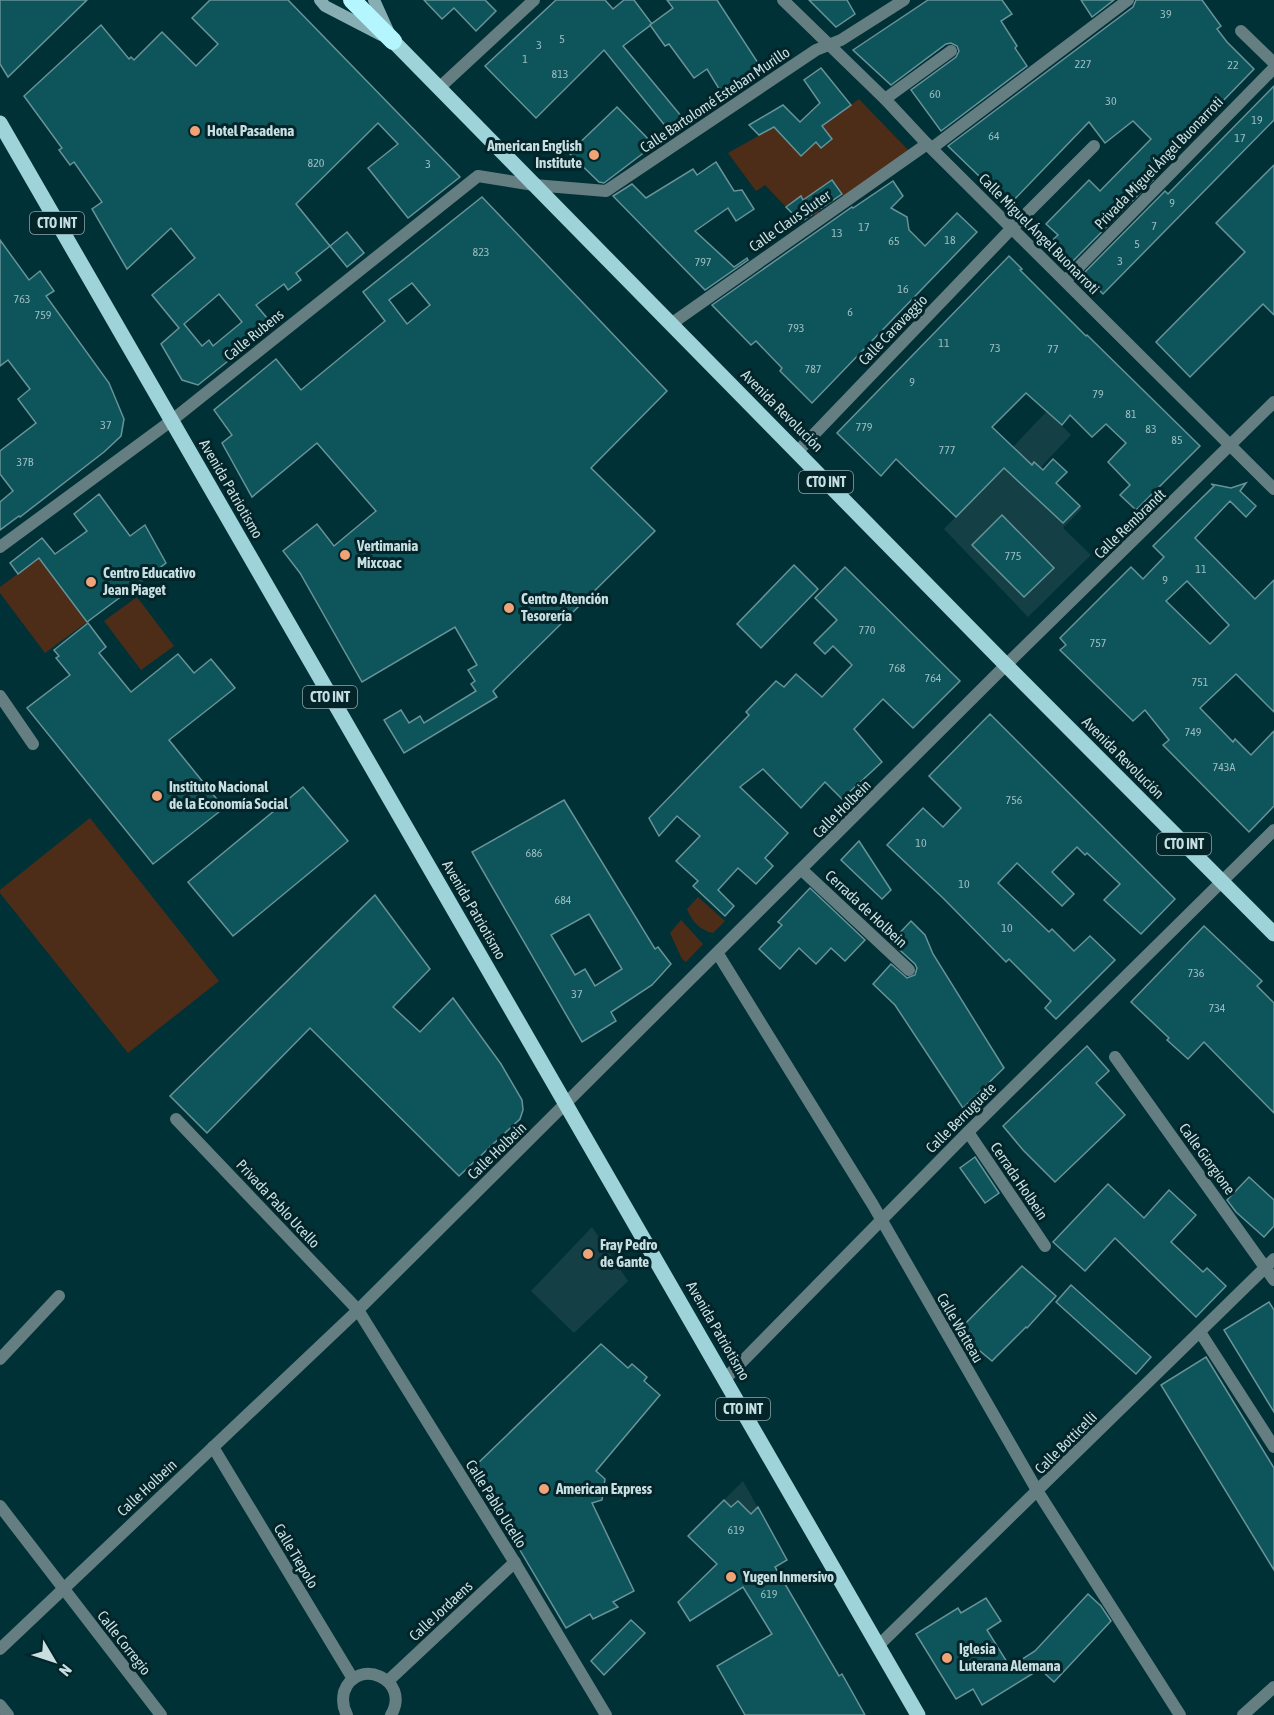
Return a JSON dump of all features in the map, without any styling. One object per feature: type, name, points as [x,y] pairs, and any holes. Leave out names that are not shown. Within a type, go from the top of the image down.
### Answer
[{"type":"highway","name":"CTO INT","points":[[352,0],[393,41]]},
{"type":"main road","name":"Avenida Revolución","points":[[320,0],[326,6],[393,41],[1006,665],[1274,934]]},
{"type":"main road","name":"Avenida Revolución","points":[[374,0],[393,41]]},
{"type":"main road","name":"Avenida Patriotismo","points":[[0,123],[918,1715]]},
{"type":"street","points":[[439,88],[534,0]]},
{"type":"street","name":"Calle Miguel Ángel Buonarroti","points":[[783,0],[885,99],[1274,489]]},
{"type":"street","name":"Calle Bartolomé Esteban Murillo","points":[[534,185],[606,191],[816,50],[841,40],[904,0]]},
{"type":"street","name":"Calle Claus Sluter","points":[[671,324],[930,146],[1128,0]]},
{"type":"street","points":[[1241,31],[1274,63]]},
{"type":"street","points":[[885,99],[951,51]]},
{"type":"street","name":"Privada Miguel Ángel Buonarroti","points":[[1066,280],[1274,68]]},
{"type":"street","name":"Calle Caravaggio","points":[[797,452],[1094,146]]},
{"type":"street","name":"Calle Rubens","points":[[0,547],[171,421],[478,176],[534,185]]},
{"type":"street","name":"Calle Rembrandt","points":[[1006,665],[1274,402]]},
{"type":"street","name":"Calle Holbein","points":[[0,1649],[358,1310],[1006,665]]},
{"type":"street","points":[[0,696],[33,744]]},
{"type":"street","name":"Calle Berruguete","points":[[725,1379],[968,1132],[1274,830]]},
{"type":"street","name":"Cerrada de Holbein","points":[[802,870],[909,969]]},
{"type":"street","name":"Calle Watteau","points":[[718,954],[873,1205],[1038,1492],[1180,1715]]},
{"type":"street","name":"Calle Giorgione","points":[[1115,1057],[1270,1263],[1274,1280]]},
{"type":"street","name":"Privada Pablo Ucello","points":[[177,1119],[358,1310]]},
{"type":"street","name":"Cerrada Holbein","points":[[968,1132],[1045,1246]]},
{"type":"street","name":"Calle Botticelli","points":[[878,1646],[1270,1263]]},
{"type":"street","points":[[0,1359],[59,1296]]},
{"type":"street","name":"Calle Pablo Ucello","points":[[358,1310],[606,1715]]},
{"type":"street","points":[[1200,1332],[1274,1447]]},
{"type":"street","name":"Calle Tiepolo","points":[[213,1447],[353,1679]]},
{"type":"street","name":"Calle Corregio","points":[[0,1506],[161,1715]]},
{"type":"street","name":"Calle Jordaens","points":[[388,1681],[514,1562]]},
{"type":"street","points":[[347,1715],[343,1698],[346,1687],[353,1679],[367,1674],[374,1674],[388,1681],[396,1703],[391,1715]]},
{"type":"street","points":[[1243,1715],[1274,1687]]},
{"type":"street","points":[[0,1705],[8,1715]]},
{"type":"shaded area","points":[[859,99],[910,152],[845,198],[832,180],[809,196],[821,215],[816,218],[801,196],[786,207],[765,185],[756,191],[728,153],[794,116],[811,134]]},
{"type":"shaded area","points":[[1047,411],[1071,435],[1040,468],[1082,508],[1063,528],[1091,555],[1028,617],[944,529],[1019,453],[1013,447]]},
{"type":"shaded area","points":[[39,558],[87,622],[45,653],[0,593],[0,587]]},
{"type":"shaded area","points":[[137,597],[174,646],[141,670],[104,621]]},
{"type":"shaded area","points":[[90,818],[219,981],[128,1053],[0,893],[0,890]]},
{"type":"shaded area","points":[[698,897],[725,921],[713,933],[697,925],[687,909]]},
{"type":"shaded area","points":[[681,920],[703,944],[686,962],[682,959],[670,933]]},
{"type":"shaded area","name":"Fray Pedro de Gante","points":[[592,1227],[628,1281],[574,1333],[531,1291]]},
{"type":"shaded area","points":[[743,1481],[763,1517],[708,1516]]},
{"type":"building","points":[[0,0],[87,0],[8,77],[0,64]]},
{"type":"building","points":[[210,0],[288,0],[460,177],[408,218],[368,168],[398,144],[378,123],[296,204],[330,246],[296,273],[301,280],[288,290],[284,284],[256,305],[273,325],[198,385],[182,380],[161,344],[179,328],[152,295],[195,258],[171,228],[127,269],[92,209],[102,202],[74,162],[70,165],[59,150],[62,148],[24,96],[101,25],[129,59],[131,57],[134,60],[162,32],[196,66],[218,44],[192,18]],"holes":[[[219,294],[242,322],[213,346],[209,340],[202,346],[184,324]]]},
{"type":"building","points":[[424,0],[485,0],[496,11],[476,31],[454,8],[442,19]]},
{"type":"building","points":[[556,0],[605,0],[613,9],[624,0],[634,0],[652,24],[623,46],[687,123],[671,133],[604,50],[536,118],[485,66]]},
{"type":"building","points":[[667,0],[717,0],[760,66],[721,92],[707,69],[694,78],[669,44],[665,46],[650,25],[673,8]]},
{"type":"building","points":[[809,0],[847,0],[855,14],[836,27]]},
{"type":"building","points":[[928,0],[1002,0],[1012,14],[1001,21],[1027,66],[941,131],[911,90],[956,57],[959,51],[957,46],[951,43],[946,44],[891,85],[853,50]]},
{"type":"building","points":[[1081,0],[1114,0],[1092,17]]},
{"type":"building","points":[[1136,0],[1202,0],[1221,26],[1217,29],[1254,69],[1150,176],[1153,180],[1071,263],[1049,243],[1058,235],[1046,224],[1089,180],[1100,191],[1151,139],[1133,121],[1105,143],[1089,122],[1009,205],[948,146],[1133,7]]},
{"type":"building","points":[[821,68],[851,105],[822,126],[832,139],[821,148],[816,142],[801,156],[774,127],[759,135],[749,125],[783,105],[800,122],[820,103],[804,80]]},
{"type":"building","points":[[1274,86],[1274,120],[1103,294],[1083,274],[1165,191],[1168,194]]},
{"type":"building","points":[[617,107],[654,145],[604,183],[599,182],[569,153]]},
{"type":"building","points":[[716,162],[734,191],[742,190],[754,209],[736,221],[728,208],[695,231],[734,267],[747,258],[748,260],[705,290],[613,196],[632,184],[646,198],[693,169],[697,175]]},
{"type":"building","points":[[1274,165],[1274,315],[1263,304],[1190,377],[1156,342],[1245,252],[1216,223]]},
{"type":"building","points":[[832,180],[842,194],[801,222],[786,207],[801,196],[803,200]]},
{"type":"building","points":[[893,181],[903,196],[891,208],[907,217],[909,230],[925,246],[957,213],[977,232],[812,403],[780,371],[782,368],[756,341],[751,345],[712,305]]},
{"type":"building","points":[[482,197],[667,391],[591,468],[655,531],[493,691],[497,697],[404,753],[384,720],[401,710],[409,723],[420,716],[424,723],[476,691],[471,684],[475,681],[468,670],[477,665],[455,627],[362,682],[300,573],[283,551],[317,524],[334,546],[376,511],[317,443],[252,497],[222,443],[232,435],[214,410],[276,359],[301,390],[385,321],[363,292]],"holes":[[[412,283],[430,305],[407,324],[389,300]]]},
{"type":"building","points":[[347,232],[364,253],[347,267],[330,246]]},
{"type":"building","points":[[0,240],[29,280],[40,271],[54,291],[46,296],[109,383],[124,419],[121,436],[104,452],[0,530],[0,502],[13,491],[0,474],[0,451],[36,423],[18,399],[30,389],[8,360],[0,366]]},
{"type":"building","points":[[1009,256],[1086,336],[1200,446],[1136,510],[1120,495],[1130,485],[1108,462],[1126,443],[1106,424],[1092,437],[1070,415],[1062,425],[1026,393],[992,427],[1032,465],[1034,462],[1043,470],[1053,459],[1067,472],[1056,483],[1080,506],[1063,523],[1004,468],[956,517],[896,459],[881,476],[837,433]]},
{"type":"building","points":[[1246,483],[1240,491],[1256,506],[1246,517],[1230,501],[1195,538],[1255,599],[1274,580],[1274,712],[1236,674],[1200,708],[1233,742],[1235,739],[1251,755],[1274,731],[1274,806],[1249,832],[1163,745],[1169,740],[1145,710],[1133,721],[1060,650],[1066,645],[1060,638],[1131,567],[1143,579],[1164,557],[1153,546],[1214,486],[1211,484],[1231,488]],"holes":[[[1187,581],[1229,625],[1210,644],[1166,601]]]},
{"type":"building","points":[[99,494],[130,536],[145,525],[166,563],[87,622],[39,558],[18,574],[10,563],[42,538],[55,554],[87,531],[74,514]]},
{"type":"building","points":[[1002,515],[1054,568],[1024,597],[972,545]]},
{"type":"building","points":[[794,565],[818,589],[761,648],[737,624]]},
{"type":"building","points":[[845,567],[960,681],[913,728],[883,699],[854,729],[882,762],[842,799],[825,782],[801,808],[763,769],[740,787],[788,833],[765,858],[773,866],[756,884],[738,868],[718,890],[734,906],[725,916],[693,886],[698,881],[676,861],[700,836],[677,816],[659,836],[649,818],[749,715],[746,712],[776,681],[784,687],[796,674],[822,697],[852,665],[833,646],[825,654],[814,643],[837,620],[815,598]]},
{"type":"building","points":[[88,623],[106,647],[99,653],[131,692],[178,654],[194,673],[211,659],[235,688],[169,740],[224,808],[153,864],[27,708],[70,675],[56,658],[59,656],[54,650]]},
{"type":"building","points":[[990,714],[1175,899],[1141,934],[1104,900],[1120,884],[1087,853],[1085,855],[1077,847],[1052,872],[1074,894],[1062,906],[1017,863],[998,883],[1049,932],[1052,929],[1074,951],[1090,936],[1115,960],[1056,1019],[1045,1008],[1051,1001],[1009,959],[1006,962],[887,845],[923,808],[943,827],[961,808],[929,776]]},
{"type":"building","points":[[303,787],[348,841],[233,936],[188,882]]},
{"type":"building","points":[[564,800],[655,949],[658,947],[671,964],[652,985],[611,1012],[616,1021],[582,1042],[472,852]],"holes":[[[589,914],[622,969],[595,986],[585,969],[575,975],[551,935]]]},
{"type":"building","points":[[859,841],[891,890],[882,899],[841,860]]},
{"type":"building","points":[[810,888],[865,940],[845,961],[831,948],[816,964],[799,948],[780,969],[759,949],[782,925],[778,922]]},
{"type":"building","points":[[375,895],[430,969],[393,1007],[420,1032],[453,998],[501,1064],[522,1100],[523,1110],[520,1119],[459,1176],[310,1028],[207,1133],[170,1096]]},
{"type":"building","points":[[911,921],[925,935],[933,954],[1004,1068],[963,1108],[895,1005],[873,984],[891,964],[907,978],[915,975],[917,968],[915,964],[891,942]]},
{"type":"building","points":[[1204,926],[1262,981],[1257,986],[1274,1003],[1274,1113],[1204,1042],[1188,1059],[1131,1002]]},
{"type":"building","points":[[1087,1046],[1109,1071],[1096,1083],[1125,1115],[1055,1182],[1003,1126]]},
{"type":"building","points":[[975,1157],[999,1193],[985,1203],[960,1168]]},
{"type":"building","points":[[1249,1177],[1274,1200],[1274,1226],[1264,1237],[1236,1212],[1227,1200]]},
{"type":"building","points":[[1108,1184],[1144,1218],[1169,1190],[1196,1215],[1171,1242],[1203,1272],[1207,1268],[1226,1286],[1196,1317],[1115,1238],[1085,1271],[1053,1242]]},
{"type":"building","points":[[1022,1266],[1056,1296],[992,1361],[957,1332]]},
{"type":"building","points":[[1071,1285],[1151,1357],[1136,1374],[1056,1302]]},
{"type":"building","points":[[1269,1302],[1274,1310],[1274,1412],[1224,1330]]},
{"type":"building","name":"American Express","points":[[601,1344],[628,1368],[632,1364],[647,1377],[644,1381],[660,1395],[596,1471],[605,1479],[602,1500],[592,1503],[634,1591],[613,1602],[618,1607],[593,1619],[590,1614],[566,1628],[472,1469]]},
{"type":"building","points":[[1206,1357],[1274,1468],[1274,1570],[1161,1385]]},
{"type":"building","points":[[724,1500],[731,1507],[738,1501],[751,1514],[758,1507],[787,1560],[775,1567],[839,1676],[842,1674],[865,1715],[745,1715],[717,1666],[772,1634],[743,1587],[690,1621],[678,1602],[717,1564],[688,1536]]},
{"type":"building","points":[[1088,1594],[1101,1606],[1111,1621],[1054,1682],[1040,1669],[982,1705],[973,1689],[956,1699],[916,1634],[958,1608],[961,1613],[986,1598],[1001,1621],[987,1630],[1010,1667],[1035,1651]]},
{"type":"building","points":[[631,1620],[645,1633],[604,1675],[591,1661]]},
{"type":"place","name":"Hotel Pasadena","points":[[195,131]]},
{"type":"place","name":"American English Institute","points":[[594,155]]},
{"type":"place","name":"Vertimania Mixcoac","points":[[345,555]]},
{"type":"place","name":"Centro Educativo Jean Piaget","points":[[91,582]]},
{"type":"place","name":"Centro Atención Tesorería","points":[[509,608]]},
{"type":"place","name":"Instituto Nacional de la Economía Social","points":[[157,796]]},
{"type":"place","name":"Fray Pedro de Gante","points":[[588,1254]]},
{"type":"place","name":"American Express","points":[[544,1489]]},
{"type":"place","name":"Yugen Inmersivo","points":[[731,1577]]},
{"type":"place","name":"Iglesia Luterana Alemana","points":[[947,1658]]}]
